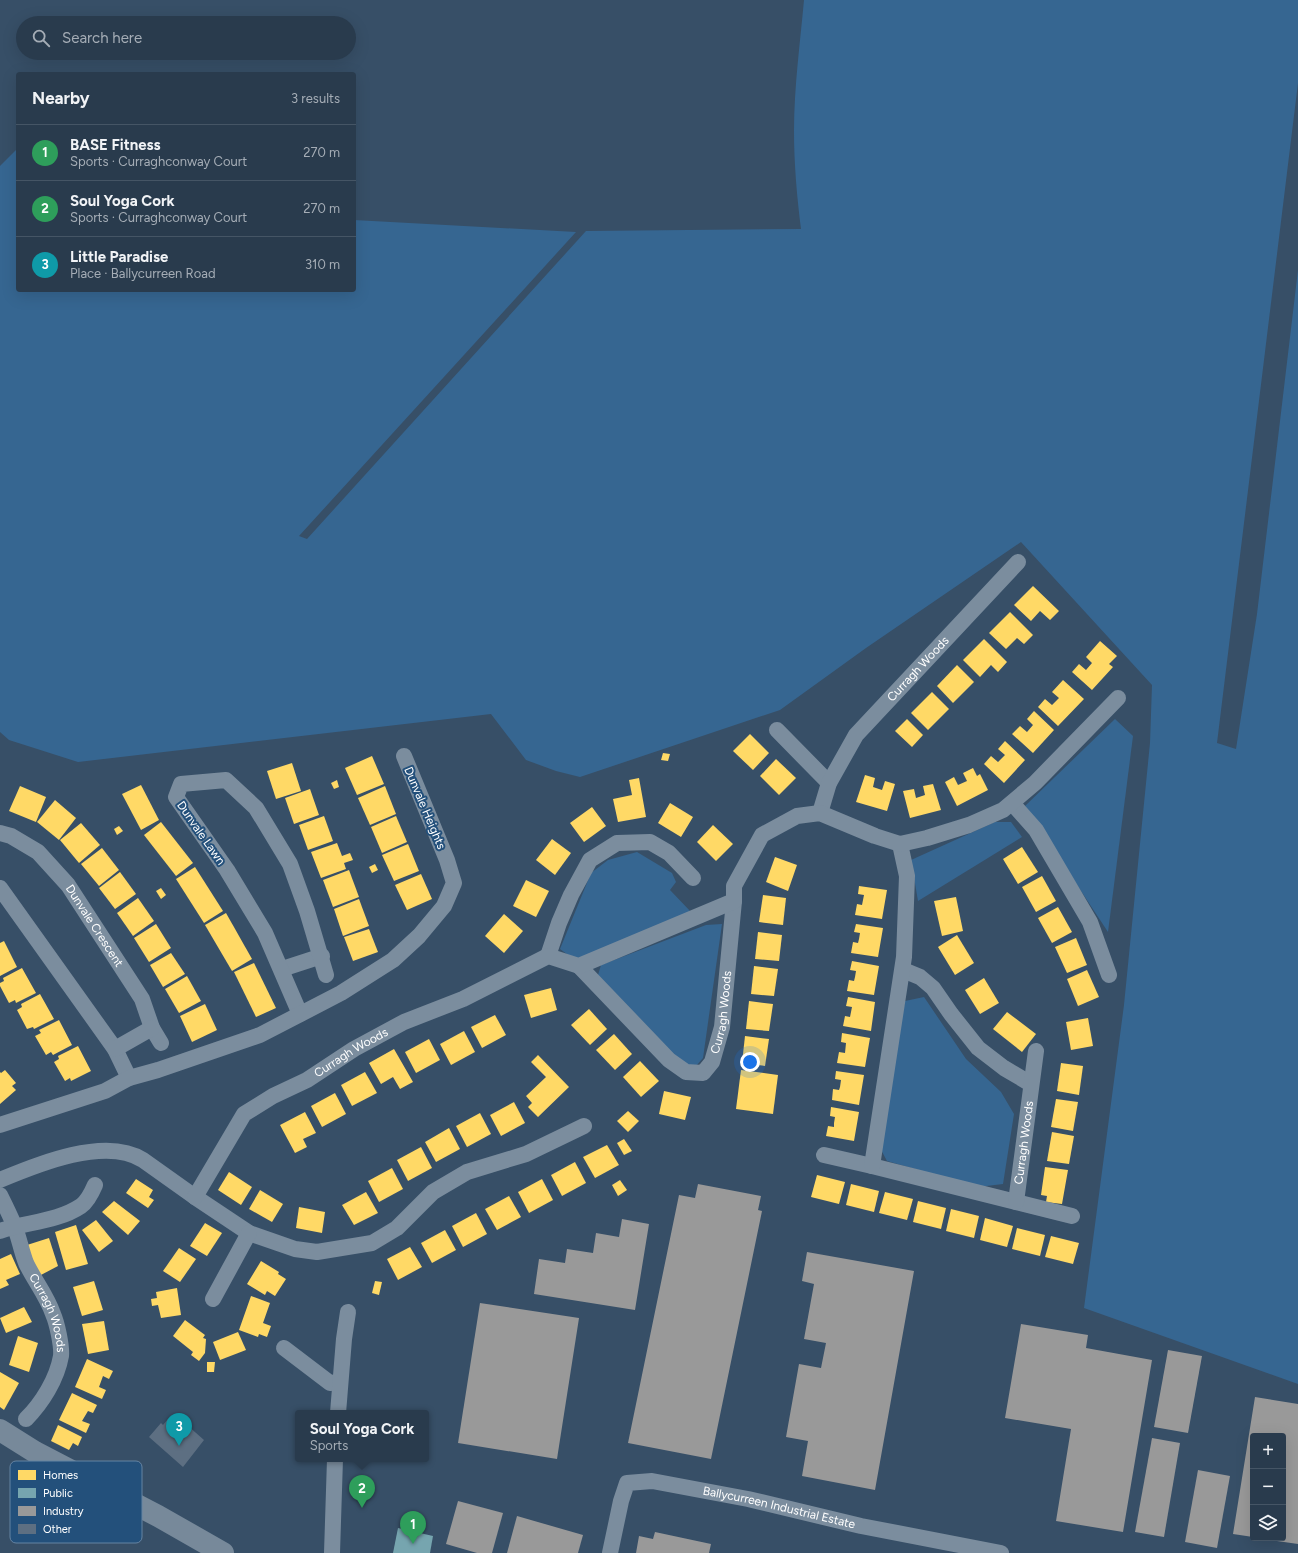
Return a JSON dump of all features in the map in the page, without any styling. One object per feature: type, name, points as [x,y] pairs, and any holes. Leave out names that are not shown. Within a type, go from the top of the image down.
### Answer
[{"type":"main road","points":[[0,1430],[52,1461]]},
{"type":"main road","points":[[142,1508],[223,1553]]},
{"type":"street","name":"Curragh Woods","points":[[195,1196],[244,1114],[274,1096],[307,1080],[354,1049],[398,1025],[463,999],[548,956],[579,966],[669,1060],[686,1072],[703,1073],[712,1062],[722,1027],[734,901],[734,886],[762,835],[797,816],[820,813],[829,784],[856,735],[1018,562]]},
{"type":"street","points":[[820,813],[875,836],[900,844],[927,838],[969,825],[1003,810],[1012,803],[1035,783],[1118,698]]},
{"type":"street","points":[[777,730],[829,784]]},
{"type":"street","name":"Dunvale Heights","points":[[300,1014],[368,977],[394,960],[419,936],[444,906],[454,883],[447,860],[404,756]]},
{"type":"street","name":"Dunvale Lawn","points":[[300,1014],[282,969],[265,933],[231,876],[176,796],[181,784],[226,780],[256,808],[290,864],[322,956],[326,975]]},
{"type":"street","points":[[1012,803],[1036,830],[1090,922],[1109,975]]},
{"type":"street","name":"Dunvale Crescent","points":[[0,833],[11,836],[38,852],[68,885],[142,999],[152,1028],[161,1043]]},
{"type":"street","points":[[548,956],[565,910],[590,860],[617,843],[650,842],[669,853],[693,878]]},
{"type":"street","points":[[872,1166],[903,970],[907,876],[900,844]]},
{"type":"street","points":[[0,888],[115,1049],[128,1078]]},
{"type":"street","points":[[579,966],[734,901]]},
{"type":"street","points":[[282,969],[322,956]]},
{"type":"street","name":"Curragh Woods","points":[[903,970],[920,977],[933,988],[978,1048],[1004,1068],[1031,1084]]},
{"type":"street","points":[[0,1125],[105,1091],[128,1078],[158,1070],[260,1034],[300,1014]]},
{"type":"street","points":[[115,1049],[152,1028]]},
{"type":"street","name":"Curragh Woods","points":[[1016,1202],[1036,1051]]},
{"type":"street","points":[[0,1180],[31,1167],[90,1151],[126,1152],[136,1155],[144,1160],[249,1233],[295,1249],[317,1252],[372,1243],[397,1228],[433,1192],[467,1172],[526,1154],[584,1126]]},
{"type":"street","name":"Curragh Woods","points":[[824,1155],[1072,1216]]},
{"type":"street","points":[[7,1229],[56,1218],[82,1205],[91,1194],[95,1185]]},
{"type":"street","name":"Curragh Woods","points":[[0,1195],[7,1229],[41,1288],[54,1314],[61,1354],[56,1372],[47,1391],[26,1419]]},
{"type":"street","points":[[213,1299],[249,1233]]},
{"type":"street","points":[[338,1410],[348,1312]]},
{"type":"street","points":[[284,1348],[330,1383],[340,1382]]},
{"type":"street","points":[[332,1553],[334,1465]]},
{"type":"street","name":"Ballycurreen Industrial Estate","points":[[610,1553],[620,1501],[627,1483],[652,1481],[748,1500],[861,1526],[1001,1553]]},
{"type":"shaded area","points":[[804,0],[1298,0],[1298,83],[1217,743],[1236,749],[1257,614],[1298,270],[1298,1384],[1084,1308],[1124,1005],[1150,743],[1152,685],[1021,542],[866,648],[780,710],[580,777],[556,771],[526,760],[491,714],[78,762],[9,740],[0,732],[0,166],[16,150],[16,292],[356,292],[356,220],[576,232],[299,536],[307,539],[586,231],[801,229],[796,180],[794,131],[796,82]]},
{"type":"shaded area","points":[[1115,719],[1133,736],[1108,932],[1025,806]]},
{"type":"shaded area","points":[[995,822],[1011,822],[1022,837],[918,901],[911,860]]},
{"type":"shaded area","points":[[637,852],[672,873],[676,882],[670,890],[691,912],[575,960],[560,949],[591,873],[608,860]]},
{"type":"shaded area","points":[[722,924],[703,1058],[696,1066],[683,1065],[598,975],[601,965],[706,925]]},
{"type":"shaded area","points":[[924,997],[966,1059],[1001,1092],[1014,1114],[1003,1184],[978,1187],[887,1161],[879,1146],[905,1001]]},
{"type":"building: Homes","points":[[1033,586],[1059,611],[1050,620],[1040,611],[1031,621],[1014,605]]},
{"type":"building: Homes","points":[[1010,612],[1033,635],[1024,644],[1017,638],[1006,649],[989,633]]},
{"type":"building: Homes","points":[[984,639],[1007,662],[998,672],[991,665],[980,677],[963,660]]},
{"type":"building: Homes","points":[[1100,641],[1117,656],[1109,664],[1113,667],[1092,690],[1072,672],[1079,664],[1086,670],[1092,663],[1086,657]]},
{"type":"building: Homes","points":[[957,665],[974,682],[953,703],[937,686]]},
{"type":"building: Homes","points":[[1063,680],[1084,699],[1058,726],[1038,707],[1045,699],[1052,705],[1059,698],[1052,692]]},
{"type":"building: Homes","points":[[932,692],[949,709],[928,730],[911,713]]},
{"type":"building: Homes","points":[[1034,711],[1054,730],[1033,753],[1012,734],[1020,726],[1027,732],[1033,725],[1027,719]]},
{"type":"building: Homes","points":[[907,719],[923,735],[912,747],[895,731]]},
{"type":"building: Homes","points":[[750,734],[769,753],[753,770],[733,751]]},
{"type":"building: Homes","points":[[1005,741],[1025,760],[1004,783],[984,764],[991,756],[998,762],[1005,755],[998,749]]},
{"type":"building: Homes","points":[[663,753],[670,754],[668,761],[661,760]]},
{"type":"building: Homes","points":[[372,756],[384,784],[357,795],[345,768]]},
{"type":"building: Homes","points":[[776,759],[796,778],[779,795],[760,776]]},
{"type":"building: Homes","points":[[292,763],[301,791],[276,799],[267,771]]},
{"type":"building: Homes","points":[[973,768],[977,776],[980,774],[988,790],[957,806],[945,782],[954,777],[958,785],[967,781],[963,773]]},
{"type":"building: Homes","points":[[865,775],[875,778],[873,787],[882,790],[885,781],[895,784],[887,811],[856,802]]},
{"type":"building: Homes","points":[[639,778],[646,817],[618,822],[613,799],[632,795],[629,780]]},
{"type":"building: Homes","points":[[337,780],[339,787],[334,789],[331,783]]},
{"type":"building: Homes","points":[[933,784],[941,810],[910,818],[903,791],[914,789],[916,798],[925,795],[923,786]]},
{"type":"building: Homes","points":[[141,785],[159,820],[141,830],[122,794]]},
{"type":"building: Homes","points":[[20,786],[46,797],[36,822],[9,811]]},
{"type":"building: Homes","points":[[385,786],[396,814],[370,825],[358,798]]},
{"type":"building: Homes","points":[[310,789],[319,815],[294,824],[285,798]]},
{"type":"building: Homes","points":[[55,800],[76,818],[59,840],[37,822]]},
{"type":"building: Homes","points":[[670,803],[693,817],[681,837],[658,823]]},
{"type":"building: Homes","points":[[592,807],[606,826],[584,842],[570,823]]},
{"type":"building: Homes","points":[[324,816],[333,841],[308,850],[299,825]]},
{"type":"building: Homes","points":[[396,816],[407,842],[382,853],[371,827]]},
{"type":"building: Homes","points":[[161,822],[193,863],[176,876],[144,835]]},
{"type":"building: Homes","points":[[81,823],[100,845],[79,863],[60,840]]},
{"type":"building: Homes","points":[[713,825],[733,844],[716,861],[697,842]]},
{"type":"building: Homes","points":[[119,826],[123,831],[117,835],[114,829]]},
{"type":"building: Homes","points":[[552,839],[571,853],[555,875],[536,860]]},
{"type":"building: Homes","points":[[337,843],[342,856],[350,853],[353,860],[344,863],[346,869],[321,878],[311,852]]},
{"type":"building: Homes","points":[[408,844],[419,871],[394,881],[382,855]]},
{"type":"building: Homes","points":[[1022,847],[1038,872],[1018,884],[1003,859]]},
{"type":"building: Homes","points":[[102,848],[119,870],[99,886],[81,864]]},
{"type":"building: Homes","points":[[775,857],[797,865],[788,891],[766,882]]},
{"type":"building: Homes","points":[[375,864],[378,870],[372,873],[369,867]]},
{"type":"building: Homes","points":[[195,867],[223,911],[204,923],[176,879]]},
{"type":"building: Homes","points":[[349,870],[359,897],[333,907],[323,880]]},
{"type":"building: Homes","points":[[120,872],[136,894],[115,909],[99,888]]},
{"type":"building: Homes","points":[[421,874],[432,899],[407,910],[395,885]]},
{"type":"building: Homes","points":[[1042,876],[1056,901],[1036,912],[1022,887]]},
{"type":"building: Homes","points":[[526,880],[549,891],[536,917],[513,906]]},
{"type":"building: Homes","points":[[859,886],[887,890],[882,919],[855,915],[857,904],[862,905],[864,895],[858,894]]},
{"type":"building: Homes","points":[[161,888],[166,895],[161,899],[156,891]]},
{"type":"building: Homes","points":[[763,895],[786,898],[783,925],[759,922]]},
{"type":"building: Homes","points":[[956,897],[963,931],[942,936],[934,901]]},
{"type":"building: Homes","points":[[138,898],[154,921],[133,936],[117,913]]},
{"type":"building: Homes","points":[[359,899],[369,926],[343,936],[334,909]]},
{"type":"building: Homes","points":[[1058,907],[1072,932],[1052,943],[1038,918]]},
{"type":"building: Homes","points":[[226,913],[252,959],[232,971],[205,925]]},
{"type":"building: Homes","points":[[504,914],[523,931],[504,953],[485,936]]},
{"type":"building: Homes","points":[[156,924],[171,948],[149,962],[134,938]]},
{"type":"building: Homes","points":[[856,924],[883,928],[878,957],[851,953],[853,942],[858,943],[859,939],[860,933],[854,932]]},
{"type":"building: Homes","points":[[369,929],[378,952],[353,961],[344,937]]},
{"type":"building: Homes","points":[[758,932],[782,935],[779,961],[755,959]]},
{"type":"building: Homes","points":[[957,935],[974,963],[955,975],[938,947]]},
{"type":"building: Homes","points":[[1076,938],[1087,965],[1067,973],[1055,947]]},
{"type":"building: Homes","points":[[4,941],[17,967],[0,976],[0,943]]},
{"type":"building: Homes","points":[[171,953],[185,974],[163,987],[150,965]]},
{"type":"building: Homes","points":[[852,961],[879,966],[874,995],[847,991],[849,980],[854,981],[856,971],[850,970]]},
{"type":"building: Homes","points":[[254,963],[276,1008],[256,1017],[234,972]]},
{"type":"building: Homes","points":[[754,966],[778,969],[774,996],[751,994]]},
{"type":"building: Homes","points":[[22,968],[36,993],[16,1003],[15,1000],[9,1003],[0,986],[0,983],[4,981],[3,978]]},
{"type":"building: Homes","points":[[1087,970],[1099,997],[1078,1006],[1067,979]]},
{"type":"building: Homes","points":[[187,976],[201,1001],[179,1013],[165,989]]},
{"type":"building: Homes","points":[[984,978],[999,1003],[980,1014],[965,990]]},
{"type":"building: Homes","points":[[551,988],[557,1010],[531,1018],[524,995]]},
{"type":"building: Homes","points":[[40,994],[54,1019],[34,1029],[33,1027],[27,1029],[17,1010],[22,1007],[21,1004]]},
{"type":"building: Homes","points":[[848,997],[875,1002],[871,1031],[843,1026],[845,1016],[850,1017],[852,1007],[846,1006]]},
{"type":"building: Homes","points":[[749,1001],[773,1004],[769,1031],[746,1029]]},
{"type":"building: Homes","points":[[205,1004],[217,1030],[192,1042],[180,1016]]},
{"type":"building: Homes","points":[[589,1009],[607,1029],[590,1045],[571,1025]]},
{"type":"building: Homes","points":[[1007,1012],[1036,1034],[1022,1052],[993,1029]]},
{"type":"building: Homes","points":[[495,1015],[506,1035],[482,1048],[471,1027]]},
{"type":"building: Homes","points":[[1088,1018],[1093,1046],[1071,1050],[1066,1022]]},
{"type":"building: Homes","points":[[59,1020],[72,1045],[53,1055],[51,1052],[46,1055],[35,1036],[41,1033],[39,1030]]},
{"type":"building: Homes","points":[[464,1031],[475,1052],[451,1065],[440,1044]]},
{"type":"building: Homes","points":[[842,1033],[870,1038],[865,1067],[837,1063],[839,1052],[845,1053],[846,1043],[841,1042]]},
{"type":"building: Homes","points":[[614,1034],[632,1054],[615,1070],[596,1050]]},
{"type":"building: Homes","points":[[745,1036],[769,1039],[765,1066],[742,1063]]},
{"type":"building: Homes","points":[[429,1039],[440,1060],[416,1073],[405,1052]]},
{"type":"building: Homes","points":[[78,1046],[91,1071],[71,1081],[70,1078],[65,1081],[54,1062],[59,1059],[58,1056]]},
{"type":"building: Homes","points":[[394,1049],[413,1082],[400,1089],[393,1077],[381,1084],[369,1063]]},
{"type":"building: Homes","points":[[538,1055],[569,1087],[538,1117],[528,1107],[532,1103],[526,1096],[546,1077],[531,1062]]},
{"type":"building: Homes","points":[[640,1061],[659,1081],[641,1097],[623,1077]]},
{"type":"building: Homes","points":[[1061,1063],[1083,1066],[1079,1095],[1057,1091]]},
{"type":"building: Homes","points":[[5,1070],[16,1083],[12,1086],[16,1090],[0,1104],[0,1072],[1,1073]]},
{"type":"building: Homes","points":[[741,1070],[778,1075],[773,1114],[736,1109]]},
{"type":"building: Homes","points":[[836,1071],[864,1075],[859,1105],[832,1100],[833,1089],[839,1090],[841,1080],[835,1079]]},
{"type":"building: Homes","points":[[365,1072],[377,1093],[352,1106],[341,1085]]},
{"type":"building: Homes","points":[[664,1091],[691,1097],[685,1120],[659,1114]]},
{"type":"building: Homes","points":[[335,1093],[346,1114],[322,1127],[311,1106]]},
{"type":"building: Homes","points":[[1056,1099],[1078,1102],[1073,1131],[1051,1127]]},
{"type":"building: Homes","points":[[514,1102],[525,1123],[501,1136],[490,1115]]},
{"type":"building: Homes","points":[[831,1107],[859,1112],[854,1141],[826,1136],[828,1126],[834,1127],[835,1117],[830,1116]]},
{"type":"building: Homes","points":[[628,1111],[639,1121],[628,1132],[617,1121]]},
{"type":"building: Homes","points":[[305,1112],[316,1133],[303,1139],[307,1147],[295,1153],[280,1125]]},
{"type":"building: Homes","points":[[480,1113],[491,1134],[467,1147],[456,1126]]},
{"type":"building: Homes","points":[[449,1128],[460,1149],[436,1162],[425,1142]]},
{"type":"building: Homes","points":[[1052,1132],[1074,1136],[1069,1164],[1047,1161]]},
{"type":"building: Homes","points":[[624,1139],[632,1151],[624,1155],[617,1143]]},
{"type":"building: Homes","points":[[607,1145],[619,1165],[595,1178],[583,1157]]},
{"type":"building: Homes","points":[[421,1147],[432,1168],[408,1181],[397,1160]]},
{"type":"building: Homes","points":[[575,1162],[586,1183],[562,1196],[551,1175]]},
{"type":"building: Homes","points":[[1045,1167],[1068,1170],[1062,1204],[1046,1202],[1047,1196],[1041,1195]]},
{"type":"building: Homes","points":[[392,1168],[403,1189],[379,1202],[368,1181]]},
{"type":"building: Homes","points":[[229,1172],[252,1187],[241,1205],[218,1190]]},
{"type":"building: Homes","points":[[817,1175],[845,1182],[839,1204],[811,1197]]},
{"type":"building: Homes","points":[[136,1179],[153,1190],[149,1197],[154,1200],[148,1208],[126,1193]]},
{"type":"building: Homes","points":[[542,1179],[553,1200],[529,1213],[518,1192]]},
{"type":"building: Homes","points":[[620,1180],[627,1190],[618,1196],[612,1185]]},
{"type":"building: Homes","points":[[851,1184],[879,1191],[874,1212],[846,1205]]},
{"type":"building: Homes","points":[[260,1190],[283,1204],[272,1222],[249,1209]]},
{"type":"building: Homes","points":[[366,1192],[378,1213],[354,1225],[342,1205]]},
{"type":"building: Homes","points":[[885,1192],[913,1199],[907,1220],[879,1213]]},
{"type":"building: Homes","points":[[509,1196],[521,1217],[497,1230],[485,1209]]},
{"type":"building: Homes","points":[[114,1201],[140,1221],[128,1235],[102,1212]]},
{"type":"building: Homes","points":[[918,1201],[946,1208],[941,1229],[913,1222]]},
{"type":"building: Homes","points":[[299,1207],[325,1212],[322,1233],[296,1228]]},
{"type":"building: Homes","points":[[951,1209],[979,1216],[974,1238],[946,1231]]},
{"type":"building: Homes","points":[[476,1213],[487,1234],[463,1247],[452,1226]]},
{"type":"building: Homes","points":[[985,1218],[1013,1226],[1007,1247],[980,1240]]},
{"type":"building: Homes","points":[[96,1220],[113,1241],[99,1252],[82,1230]]},
{"type":"building: Homes","points":[[205,1223],[222,1233],[207,1256],[190,1246]]},
{"type":"building: Homes","points":[[76,1225],[88,1264],[66,1270],[55,1232]]},
{"type":"building: Homes","points":[[1017,1228],[1045,1235],[1040,1256],[1012,1249]]},
{"type":"building: Homes","points":[[445,1230],[456,1250],[432,1263],[421,1243]]},
{"type":"building: Homes","points":[[1051,1236],[1079,1243],[1073,1264],[1045,1257]]},
{"type":"building: Homes","points":[[49,1238],[58,1266],[39,1276],[27,1245]]},
{"type":"building: Homes","points":[[410,1247],[422,1267],[398,1280],[387,1259]]},
{"type":"building: Homes","points":[[179,1248],[196,1259],[180,1282],[163,1271]]},
{"type":"building: Homes","points":[[11,1254],[20,1274],[6,1280],[9,1285],[0,1289],[0,1259]]},
{"type":"building: Homes","points":[[261,1261],[279,1272],[278,1274],[286,1279],[275,1296],[267,1291],[265,1295],[247,1284]]},
{"type":"building: Homes","points":[[94,1281],[103,1310],[82,1316],[73,1287]]},
{"type":"building: Homes","points":[[375,1281],[382,1282],[379,1295],[372,1293]]},
{"type":"building: Homes","points":[[177,1288],[181,1315],[161,1318],[158,1305],[152,1306],[151,1299],[157,1298],[156,1292]]},
{"type":"building: Homes","points":[[251,1296],[270,1303],[263,1323],[271,1326],[267,1337],[259,1334],[258,1337],[239,1330]]},
{"type":"building: Homes","points":[[24,1307],[32,1322],[6,1333],[0,1318]]},
{"type":"building: Homes","points":[[185,1320],[205,1335],[203,1338],[206,1339],[205,1353],[199,1361],[191,1355],[193,1352],[173,1336]]},
{"type":"building: Homes","points":[[104,1321],[109,1350],[88,1354],[82,1324]]},
{"type":"building: Homes","points":[[238,1332],[246,1350],[220,1360],[213,1342]]},
{"type":"building: Homes","points":[[18,1336],[38,1343],[29,1372],[9,1365]]},
{"type":"building: Homes","points":[[87,1359],[113,1371],[109,1379],[103,1376],[99,1387],[106,1390],[102,1399],[75,1387]]},
{"type":"building: Homes","points":[[207,1362],[215,1362],[214,1372],[207,1372]]},
{"type":"building: Homes","points":[[0,1372],[19,1383],[4,1410],[0,1407]]},
{"type":"building: Homes","points":[[72,1393],[97,1405],[93,1413],[88,1411],[82,1421],[90,1424],[86,1433],[59,1420]]},
{"type":"building: Homes","points":[[58,1425],[82,1437],[78,1446],[73,1443],[69,1450],[51,1441]]},
{"type":"building: Public","points":[[398,1528],[433,1536],[430,1553],[393,1553]]},
{"type":"building: Industry","points":[[698,1184],[761,1196],[758,1210],[762,1211],[711,1459],[628,1443],[679,1195],[695,1198]]},
{"type":"building: Industry","points":[[622,1219],[649,1224],[635,1310],[534,1294],[539,1259],[565,1263],[567,1249],[593,1253],[596,1233],[619,1237]]},
{"type":"building: Industry","points":[[807,1252],[914,1271],[875,1490],[802,1476],[808,1441],[786,1437],[799,1364],[821,1368],[826,1343],[804,1339],[814,1284],[802,1281]]},
{"type":"building: Industry","points":[[480,1303],[579,1318],[557,1459],[458,1443]]},
{"type":"building: Industry","points":[[1021,1324],[1088,1335],[1086,1348],[1152,1360],[1123,1532],[1056,1521],[1071,1429],[1005,1418]]},
{"type":"building: Industry","points":[[1168,1350],[1202,1356],[1188,1433],[1154,1427]]},
{"type":"building: Industry","points":[[1255,1397],[1298,1404],[1298,1544],[1278,1541],[1286,1541],[1286,1433],[1250,1433],[1250,1537],[1233,1534]]},
{"type":"building: Industry","points":[[1152,1438],[1180,1443],[1164,1537],[1135,1532]]},
{"type":"building: Industry","points":[[1198,1470],[1230,1476],[1217,1548],[1185,1542]]},
{"type":"building: Industry","points":[[458,1501],[503,1513],[492,1553],[477,1553],[446,1544]]},
{"type":"building: Industry","points":[[517,1516],[583,1535],[578,1553],[507,1553]]},
{"type":"building: Industry","points":[[655,1532],[711,1544],[709,1553],[636,1553],[639,1536],[653,1539]]},
{"type":"building: Other","points":[[168,1419],[182,1431],[187,1425],[204,1440],[183,1467],[149,1437],[161,1423],[163,1425]]},
{"type":"place","name":"Little Paradise","points":[[179,1446]]},
{"type":"place","name":"Soul Yoga Cork","points":[[362,1508]]},
{"type":"place","name":"BASE Fitness","points":[[413,1544]]}]
